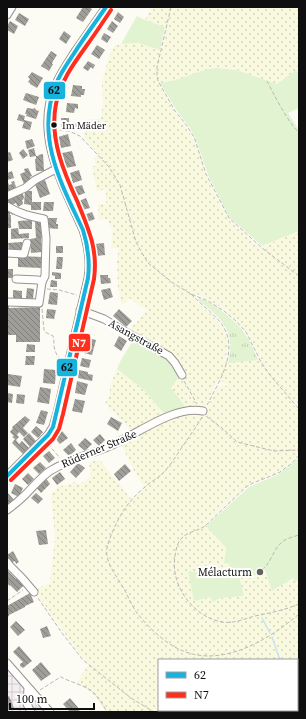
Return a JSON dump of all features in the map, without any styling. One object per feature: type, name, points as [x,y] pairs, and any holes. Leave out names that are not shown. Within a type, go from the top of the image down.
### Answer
[{"type":"street","points":[[7,15],[12,7]]},
{"type":"street","points":[[7,476],[44,440],[55,421],[89,274],[87,241],[56,169],[50,147],[48,117],[49,103],[56,84],[68,62],[105,7]]},
{"type":"street","points":[[7,196],[25,188],[35,180],[56,169]]},
{"type":"street","points":[[7,206],[27,216],[44,218],[46,238],[45,276],[42,282],[39,303],[7,302]]},
{"type":"street","points":[[7,253],[24,254],[27,243]]},
{"type":"street","points":[[16,279],[38,280],[42,282]]},
{"type":"street","name":"Asangstraße","points":[[80,310],[104,319],[135,338],[170,356],[182,375]]},
{"type":"street","name":"Rüderner Straße","points":[[7,510],[44,476],[64,463],[111,446],[165,417],[185,411],[202,411]]},
{"type":"street","points":[[7,562],[34,592]]},
{"type":"street","points":[[7,663],[50,712]]},
{"type":"street","points":[[28,688],[27,704],[31,712]]},
{"type":"path","points":[[171,7],[157,67],[159,83],[175,111],[194,137],[206,174],[229,218],[262,248],[299,276]]},
{"type":"path","points":[[267,81],[287,119],[296,131],[299,132]]},
{"type":"path","points":[[48,130],[64,130],[77,134],[106,163],[120,185],[136,242],[149,264],[170,281],[191,294],[218,307],[239,324],[247,335],[268,374],[299,408]]},
{"type":"path","points":[[50,289],[84,297]]},
{"type":"path","points":[[191,294],[208,309],[226,331],[229,341],[229,352],[226,366],[207,406],[202,411],[200,421],[169,466],[161,475],[129,502],[119,518],[107,548],[107,557],[112,569],[144,622],[172,645],[182,651],[192,654],[214,656],[238,651],[253,645],[299,614]]},
{"type":"path","points":[[42,309],[44,330],[53,336],[56,354],[62,362],[68,366]]},
{"type":"path","points":[[182,375],[182,378],[202,411],[237,442],[273,451],[299,450]]},
{"type":"path","points":[[44,440],[64,463]]},
{"type":"path","points":[[299,455],[288,466],[276,474],[248,486],[205,526],[183,537],[178,544],[174,562],[179,585],[188,601],[199,612],[216,621],[237,622],[284,610],[299,604]]},
{"type":"path","points":[[256,571],[261,571],[264,568],[277,547],[282,542],[299,535]]},
{"type":"path","points":[[7,601],[29,585]]},
{"type":"path","points":[[34,592],[67,640],[83,660],[131,698],[154,712]]},
{"type":"path","points":[[43,688],[61,677],[89,689],[100,700],[107,712]]},
{"type":"shaded area","points":[[7,669],[45,712],[7,712]]},
{"type":"green space","points":[[152,7],[299,7],[299,74],[296,70],[277,84],[237,70],[217,68],[199,72],[178,80],[158,84],[193,138],[207,178],[219,203],[230,221],[260,248],[299,231],[299,406],[296,401],[292,404],[297,408],[299,413],[299,453],[288,464],[271,476],[246,486],[205,524],[226,548],[224,563],[230,564],[229,577],[188,571],[194,601],[210,597],[213,602],[220,598],[244,596],[239,576],[257,575],[266,569],[273,591],[293,578],[295,582],[299,580],[299,712],[106,712],[92,693],[76,684],[89,664],[78,652],[34,590],[50,583],[55,537],[51,494],[58,487],[75,482],[79,485],[91,476],[89,462],[100,460],[132,500],[145,488],[134,471],[120,442],[135,434],[132,429],[129,429],[105,403],[109,397],[111,383],[117,369],[144,390],[167,418],[188,412],[170,388],[180,375],[199,408],[198,411],[200,412],[204,412],[218,387],[223,385],[227,386],[228,384],[218,379],[207,404],[203,408],[200,408],[172,356],[128,330],[147,310],[129,298],[122,305],[118,289],[117,261],[119,248],[111,248],[113,229],[107,219],[99,220],[98,204],[106,204],[106,189],[97,191],[92,167],[97,165],[94,159],[99,155],[84,137],[86,119],[101,119],[103,103],[102,83],[108,59],[115,45],[139,43],[162,50],[167,28],[145,20]],"holes":[[[197,294],[222,308],[240,324],[249,335],[261,359],[225,362],[228,346],[225,332],[213,316],[193,299]]]},
{"type":"green space","points":[[137,16],[165,27],[160,50],[139,43],[121,44]]},
{"type":"green space","points":[[217,68],[237,70],[277,84],[296,70],[299,74],[299,108],[288,113],[299,130],[299,231],[262,246],[229,217],[209,177],[194,135],[160,83]]},
{"type":"green space","points":[[198,298],[215,306],[239,326],[249,340],[258,360],[228,363],[230,343],[225,327],[214,314],[199,301]]},
{"type":"green space","points":[[134,339],[168,357],[180,375],[171,388],[187,409],[166,416],[144,390],[117,369]]},
{"type":"green space","points":[[299,457],[299,580],[295,582],[293,578],[272,591],[265,569],[257,575],[239,576],[244,596],[220,598],[213,602],[210,597],[194,601],[188,571],[229,577],[230,564],[224,563],[226,548],[206,526],[249,487],[277,475]]},
{"type":"building","points":[[83,7],[89,7],[92,9],[83,22],[76,18]]},
{"type":"building","points":[[118,12],[124,17],[120,23],[114,19]]},
{"type":"building","points":[[19,13],[29,19],[25,26],[15,20]]},
{"type":"building","points":[[10,21],[18,26],[14,34],[7,30],[7,26]]},
{"type":"building","points":[[112,21],[118,26],[113,33],[107,29]]},
{"type":"building","points":[[64,31],[71,36],[66,44],[59,39]]},
{"type":"building","points":[[104,33],[111,37],[107,43],[101,39]]},
{"type":"building","points":[[97,45],[105,50],[99,59],[91,54]]},
{"type":"building","points":[[51,51],[57,55],[49,71],[41,66]]},
{"type":"building","points":[[88,61],[95,65],[93,69],[91,67],[88,71],[83,68]]},
{"type":"building","points":[[32,72],[43,78],[37,88],[28,82],[30,79],[28,77]]},
{"type":"building","points":[[73,85],[82,86],[82,89],[85,89],[84,95],[81,95],[81,97],[71,96]]},
{"type":"building","points":[[26,93],[39,97],[36,105],[23,100]]},
{"type":"building","points":[[67,103],[78,104],[78,109],[75,108],[74,113],[66,112]]},
{"type":"building","points":[[27,108],[35,108],[39,111],[36,119],[26,116],[27,114],[25,114]]},
{"type":"building","points":[[19,114],[25,116],[24,120],[32,122],[30,130],[22,128],[24,122],[17,120]]},
{"type":"building","points":[[61,118],[69,118],[69,126],[61,127]]},
{"type":"building","points":[[73,122],[81,127],[78,131],[70,126]]},
{"type":"building","points":[[68,134],[71,146],[61,148],[58,137]]},
{"type":"building","points":[[32,139],[35,146],[27,149],[25,141]]},
{"type":"building","points":[[34,148],[36,156],[30,157],[28,150]]},
{"type":"building","points":[[23,149],[28,155],[23,159],[19,153]]},
{"type":"building","points":[[72,151],[76,166],[66,168],[62,153]]},
{"type":"building","points":[[10,152],[13,160],[7,162],[7,153]]},
{"type":"building","points":[[43,154],[44,171],[36,171],[36,156]]},
{"type":"building","points":[[28,168],[32,176],[30,177],[31,182],[24,184],[20,174],[25,172],[24,169]]},
{"type":"building","points":[[79,170],[82,180],[73,183],[70,173]]},
{"type":"building","points":[[12,171],[14,178],[7,180],[7,173]]},
{"type":"building","points":[[7,180],[9,185],[14,181],[17,190],[7,194]]},
{"type":"building","points":[[45,180],[50,194],[40,198],[35,184]]},
{"type":"building","points":[[82,185],[85,193],[77,196],[74,187]]},
{"type":"building","points":[[25,191],[32,191],[32,202],[41,202],[41,210],[31,210],[31,205],[24,204]]},
{"type":"building","points":[[22,192],[24,197],[22,200],[23,204],[18,207],[16,203],[10,206],[7,198]]},
{"type":"building","points":[[86,198],[90,208],[82,210],[79,201]]},
{"type":"building","points":[[44,202],[54,202],[53,211],[43,211]]},
{"type":"building","points":[[7,210],[15,212],[13,215],[10,213],[11,228],[7,228]]},
{"type":"building","points":[[92,212],[95,219],[87,222],[84,215]]},
{"type":"building","points":[[48,218],[57,218],[56,224],[58,224],[58,229],[47,228]]},
{"type":"building","points":[[32,220],[32,229],[19,229],[18,221]]},
{"type":"building","points":[[42,221],[42,252],[31,253],[30,239],[36,238],[35,222]]},
{"type":"building","points":[[18,228],[19,234],[29,233],[29,238],[11,239],[11,229]]},
{"type":"building","points":[[22,242],[23,250],[9,251],[8,243]]},
{"type":"building","points":[[104,243],[105,255],[96,256],[94,244]]},
{"type":"building","points":[[56,246],[63,246],[63,253],[56,253]]},
{"type":"building","points":[[18,256],[43,257],[42,268],[18,267]]},
{"type":"building","points":[[57,257],[63,257],[62,269],[56,269]]},
{"type":"building","points":[[7,269],[13,269],[13,278],[7,278]]},
{"type":"building","points":[[52,272],[61,273],[61,279],[55,279]]},
{"type":"building","points":[[100,275],[108,275],[111,283],[101,284]]},
{"type":"building","points":[[51,280],[57,281],[57,287],[50,287]]},
{"type":"building","points":[[27,288],[34,289],[33,299],[26,298]]},
{"type":"building","points":[[110,288],[113,297],[104,300],[101,290]]},
{"type":"building","points":[[13,290],[22,291],[22,298],[13,298]]},
{"type":"building","points":[[50,292],[58,293],[57,305],[48,304]]},
{"type":"building","points":[[7,306],[9,306],[9,308],[40,307],[40,342],[16,342],[16,335],[7,335]]},
{"type":"building","points":[[47,309],[56,310],[54,319],[46,318]]},
{"type":"building","points":[[119,309],[132,321],[126,327],[113,316]]},
{"type":"building","points":[[119,336],[127,341],[121,351],[114,346]]},
{"type":"building","points":[[87,338],[96,340],[92,355],[84,353]]},
{"type":"building","points":[[27,344],[35,345],[35,352],[26,352]]},
{"type":"building","points":[[26,356],[35,356],[34,365],[25,365]]},
{"type":"building","points":[[82,358],[91,360],[89,368],[80,366]]},
{"type":"building","points":[[44,369],[56,370],[55,384],[43,383]]},
{"type":"building","points":[[79,370],[93,375],[92,381],[78,378]]},
{"type":"building","points":[[8,374],[22,376],[20,387],[7,385]]},
{"type":"building","points":[[77,381],[88,384],[85,395],[75,393]]},
{"type":"building","points":[[40,387],[51,389],[49,404],[37,402]]},
{"type":"building","points":[[7,393],[13,394],[12,403],[7,402]]},
{"type":"building","points":[[17,394],[25,395],[24,404],[16,403]]},
{"type":"building","points":[[75,399],[85,401],[82,413],[72,411]]},
{"type":"building","points":[[41,410],[48,412],[44,425],[36,423]]},
{"type":"building","points":[[25,416],[30,420],[23,428],[28,433],[24,437],[19,432],[17,435],[19,437],[16,440],[19,444],[22,441],[29,448],[23,454],[12,443],[15,439],[12,437],[14,436],[10,432],[13,428],[12,427]]},
{"type":"building","points":[[111,417],[122,423],[118,431],[107,424]]},
{"type":"building","points":[[36,426],[43,432],[38,438],[31,432]]},
{"type":"building","points":[[62,431],[68,438],[60,444],[55,438]]},
{"type":"building","points":[[29,433],[36,441],[30,447],[23,439]]},
{"type":"building","points":[[100,434],[105,440],[99,446],[93,440]]},
{"type":"building","points":[[85,438],[92,444],[85,451],[78,445]]},
{"type":"building","points":[[71,443],[76,450],[69,456],[63,450]]},
{"type":"building","points":[[49,451],[55,458],[49,463],[43,456]]},
{"type":"building","points":[[40,462],[46,468],[39,474],[33,468]]},
{"type":"building","points":[[78,463],[85,468],[76,478],[70,472]]},
{"type":"building","points":[[125,464],[131,471],[119,481],[114,474]]},
{"type":"building","points":[[60,472],[65,479],[57,485],[52,478]]},
{"type":"building","points":[[28,473],[34,479],[28,485],[22,479]]},
{"type":"building","points":[[45,477],[50,484],[41,493],[35,486]]},
{"type":"building","points":[[15,484],[23,488],[19,497],[11,493]]},
{"type":"building","points":[[7,492],[14,500],[7,506]]},
{"type":"building","points":[[36,493],[43,499],[38,504],[31,498]]},
{"type":"building","points":[[46,530],[48,544],[39,545],[36,531]]},
{"type":"building","points":[[13,551],[19,562],[16,564],[15,561],[11,563],[7,556]]},
{"type":"building","points":[[7,570],[24,585],[17,592],[7,583]]},
{"type":"building","points":[[30,593],[34,602],[7,617],[7,606]]},
{"type":"building","points":[[16,621],[25,630],[18,636],[10,627]]},
{"type":"building","points":[[47,626],[51,636],[43,638],[40,629]]},
{"type":"building","points":[[19,646],[32,661],[23,668],[20,664],[23,662],[13,652]]},
{"type":"building","points":[[41,662],[51,674],[41,681],[32,670]]},
{"type":"building","points":[[9,696],[14,708],[7,711],[7,697]]},
{"type":"building","points":[[70,698],[80,710],[77,712],[70,712],[63,704]]},
{"type":"waterway","points":[[262,618],[270,633]]},
{"type":"waterway","points":[[272,637],[280,659]]},
{"type":"transit line","name":"62","points":[[7,476],[48,435],[53,427],[88,278],[89,260],[85,236],[59,177],[53,159],[48,123],[50,104],[56,84],[64,69],[106,7]]},
{"type":"transit line","name":"N7","points":[[11,480],[53,439],[59,429],[94,279],[95,259],[92,240],[59,155],[56,142],[54,117],[58,96],[64,80],[111,10]]},
{"type":"place","name":"Im Mäder","points":[[54,125]]},
{"type":"place","name":"Mélacturm","points":[[260,572]]}]
